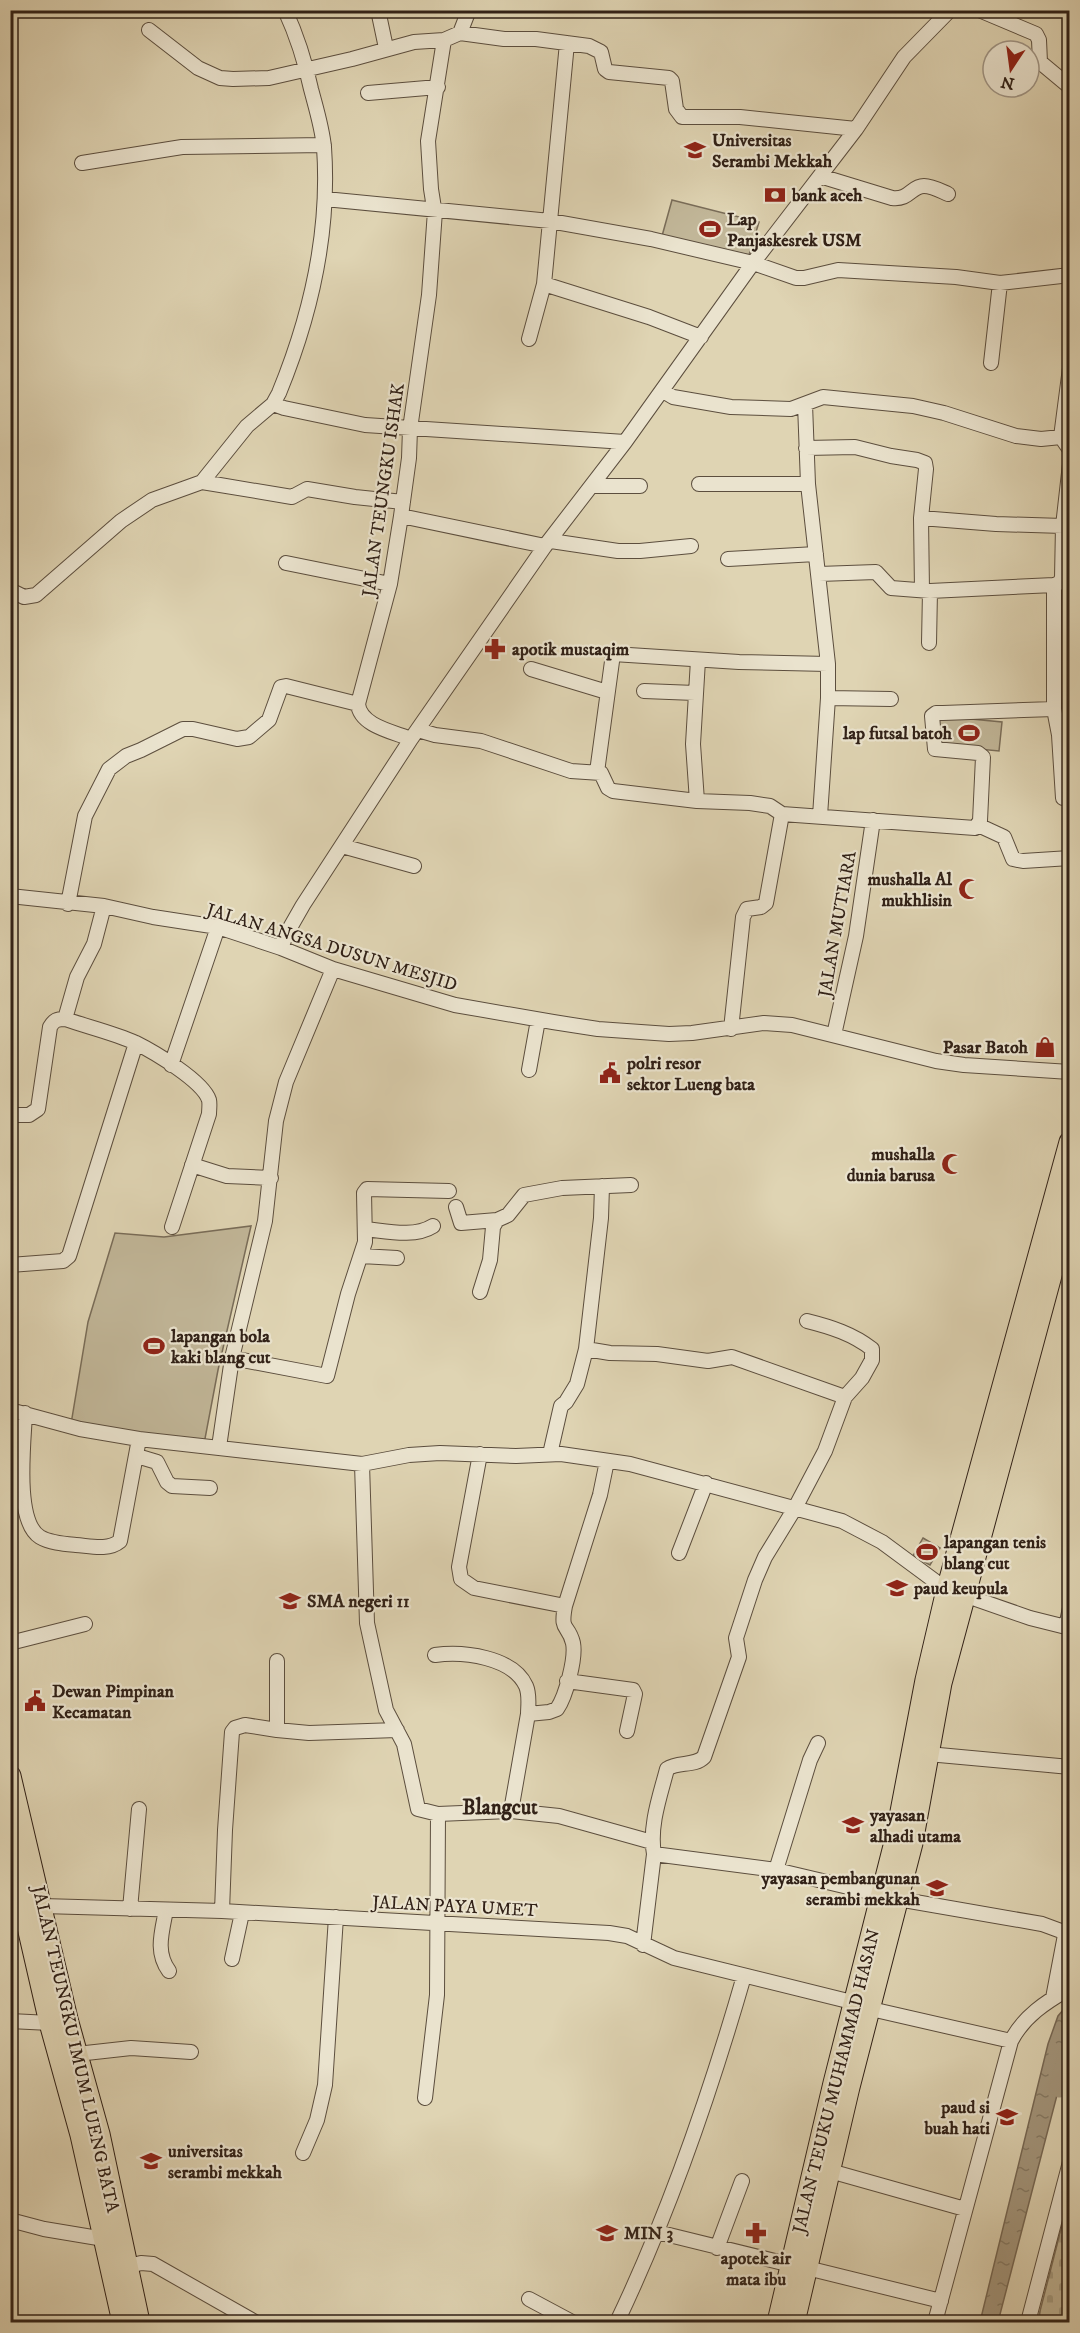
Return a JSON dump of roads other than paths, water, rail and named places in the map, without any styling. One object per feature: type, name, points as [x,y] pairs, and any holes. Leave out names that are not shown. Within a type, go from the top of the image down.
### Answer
[{"type":"highway","name":"JALAN TEUKU MUHAMMAD HASAN","points":[[890,1897],[912,1843],[956,1592],[1070,1142]]},
{"type":"highway","name":"JALAN TEUKU MUHAMMAD HASAN","points":[[794,2322],[799,2266],[890,1897],[897,1838],[926,1680],[956,1592],[1066,1238],[1070,1204]]},
{"type":"highway","name":"JALAN TEUNGKU IMUM LUENG BATA","points":[[10,1776],[77,2055],[104,2239],[123,2322]]},
{"type":"highway","name":"JALAN TEUNGKU IMUM LUENG BATA","points":[[10,1849],[50,2023],[90,2134],[139,2322]]},
{"type":"highway","name":"JALAN TEUKU MUHAMMAD HASAN","points":[[778,2322],[830,2171],[842,2085]]},
{"type":"street","points":[[202,482],[247,426],[273,404],[284,380],[314,284],[322,237],[325,199],[324,146],[307,69],[285,10]]},
{"type":"street","points":[[378,10],[386,48]]},
{"type":"street","points":[[460,33],[469,10]]},
{"type":"street","points":[[281,948],[303,905],[414,734],[548,544],[663,391],[753,263],[856,129],[904,57],[950,10]]},
{"type":"street","points":[[979,10],[1036,34],[1039,40],[1040,62],[1070,87]]},
{"type":"street","points":[[148,30],[198,68],[220,78],[269,78],[352,59],[386,48],[414,42],[444,40],[460,33],[504,39],[567,43],[597,48],[601,52],[605,69],[609,72],[669,78],[672,81],[676,109],[682,117],[740,117],[856,129]]},
{"type":"street","name":"JALAN TEUNGKU ISHAK","points":[[358,704],[390,584],[402,509],[410,429],[429,295],[435,209],[428,147],[444,40]]},
{"type":"street","points":[[529,339],[544,284],[567,43]]},
{"type":"street","points":[[368,93],[438,87]]},
{"type":"street","points":[[82,163],[182,147],[324,146]]},
{"type":"street","points":[[820,176],[892,198],[904,198],[921,186],[948,194]]},
{"type":"street","points":[[325,199],[550,221],[651,239],[753,263],[804,279],[838,270],[1000,282],[1070,275]]},
{"type":"street","points":[[991,363],[1000,282]]},
{"type":"street","points":[[544,284],[649,317],[701,337]]},
{"type":"street","points":[[1070,368],[1061,437],[1070,450]]},
{"type":"street","points":[[663,391],[673,397],[715,405],[791,409],[823,397],[913,406],[944,413],[1016,436],[1041,439],[1061,437]]},
{"type":"street","points":[[273,404],[365,425],[625,442]]},
{"type":"street","points":[[805,404],[808,484],[828,664],[820,816]]},
{"type":"street","points":[[806,447],[855,447],[922,461],[926,469],[921,518],[929,643]]},
{"type":"street","points":[[819,574],[876,572],[891,588],[926,590],[1059,583],[1062,578],[1063,526],[1070,464]]},
{"type":"street","points":[[10,591],[24,597],[36,595],[122,521],[152,500],[202,482],[292,497],[307,489],[355,497],[548,544],[618,551],[691,546]]},
{"type":"street","points":[[699,484],[808,484]]},
{"type":"street","points":[[593,486],[640,486]]},
{"type":"street","points":[[921,518],[984,524],[1063,526]]},
{"type":"street","points":[[728,559],[816,554]]},
{"type":"street","points":[[286,563],[390,584]]},
{"type":"street","points":[[1054,585],[1054,709],[1059,735],[1063,798]]},
{"type":"street","points":[[597,772],[613,654],[698,660],[828,664]]},
{"type":"street","points":[[696,801],[693,744],[698,660]]},
{"type":"street","points":[[531,669],[607,692]]},
{"type":"street","points":[[68,904],[85,816],[109,769],[126,756],[183,729],[193,729],[237,739],[249,737],[269,720],[281,687],[286,686],[358,704],[360,715],[367,721],[414,734],[481,741],[571,771],[597,772],[604,776],[610,790],[696,801],[750,803],[770,806],[782,814],[972,828],[978,825]]},
{"type":"street","points":[[644,691],[695,693]]},
{"type":"street","points":[[828,698],[891,699]]},
{"type":"street","points":[[978,825],[983,757],[978,753],[935,749],[932,716],[943,712],[1054,709]]},
{"type":"street","points":[[731,1029],[743,917],[747,909],[761,907],[766,903],[782,814]]},
{"type":"street","name":"JALAN MUTIARA","points":[[834,1035],[856,936],[873,820]]},
{"type":"street","points":[[978,825],[1004,837],[1013,859],[1023,861],[1070,858]]},
{"type":"street","points":[[342,846],[414,866]]},
{"type":"street","name":"JALAN ANGSA DUSUN MESJID","points":[[10,896],[68,904],[104,906],[153,917],[218,927],[281,948],[333,969],[455,1005],[538,1020],[640,1033],[692,1033],[764,1023],[779,1024],[834,1035],[936,1061],[1070,1072]]},
{"type":"street","points":[[65,1018],[77,977],[94,944],[104,906]]},
{"type":"street","points":[[171,1065],[218,927]]},
{"type":"street","points":[[219,1447],[232,1358],[265,1221],[276,1121],[286,1082],[333,969]]},
{"type":"street","points":[[10,1114],[29,1115],[38,1109],[50,1027],[54,1021],[65,1018],[136,1043],[171,1065],[199,1086],[209,1100],[209,1114],[172,1227]]},
{"type":"street","points":[[529,1070],[538,1020]]},
{"type":"street","points":[[10,1264],[63,1261],[69,1256],[136,1043]]},
{"type":"street","points":[[192,1165],[227,1176],[271,1178]]},
{"type":"street","points":[[456,1207],[461,1223],[496,1221],[508,1215],[521,1198],[528,1194],[561,1188],[631,1185]]},
{"type":"street","points":[[550,1454],[561,1406],[577,1384],[586,1349],[602,1218],[602,1186]]},
{"type":"street","points":[[232,1358],[327,1376],[365,1242],[364,1193],[367,1189],[449,1191]]},
{"type":"street","points":[[480,1292],[490,1260],[493,1227],[496,1221]]},
{"type":"street","points":[[365,1229],[395,1232],[424,1231],[433,1226]]},
{"type":"street","points":[[361,1256],[398,1258]]},
{"type":"street","points":[[643,1945],[659,1798],[667,1769],[676,1764],[695,1762],[704,1757],[739,1657],[736,1638],[755,1580],[825,1451],[845,1397],[862,1378],[873,1357],[872,1349],[862,1341],[841,1331],[807,1322]]},
{"type":"street","points":[[586,1349],[610,1353],[657,1354],[708,1361],[732,1357],[845,1397]]},
{"type":"street","points":[[10,1410],[80,1429],[139,1439],[362,1464],[422,1454],[574,1455],[630,1464],[842,1521],[871,1535],[956,1592],[1030,1618],[1068,1627],[1070,1608]]},
{"type":"street","points":[[26,1413],[22,1488],[29,1526],[40,1537],[48,1540],[97,1547],[110,1546],[120,1541],[139,1439]]},
{"type":"street","points":[[480,1454],[459,1567],[461,1579],[474,1588],[565,1606]]},
{"type":"street","points":[[137,1456],[157,1462],[172,1486],[210,1488]]},
{"type":"street","points":[[528,1714],[557,1709],[567,1681],[573,1643],[562,1622],[600,1495],[607,1461]]},
{"type":"street","points":[[362,1464],[368,1623],[386,1710],[404,1744],[418,1809],[438,1814],[511,1811],[559,1816],[653,1848],[776,1870],[890,1897],[1042,1924],[1061,1931],[1065,1935],[1053,1998]]},
{"type":"street","points":[[679,1553],[706,1484]]},
{"type":"street","points":[[10,1643],[85,1624]]},
{"type":"street","points":[[435,1655],[489,1657],[516,1672],[527,1688],[528,1714],[511,1811]]},
{"type":"street","points":[[277,1661],[277,1730]]},
{"type":"street","points":[[567,1681],[633,1690],[635,1694],[627,1731]]},
{"type":"street","points":[[222,1911],[225,1830],[232,1732],[235,1728],[245,1725],[309,1733],[397,1730]]},
{"type":"street","points":[[776,1870],[810,1760],[818,1743]]},
{"type":"street","points":[[928,1754],[1070,1767]]},
{"type":"street","points":[[130,1909],[139,1809]]},
{"type":"street","points":[[425,2098],[437,1995],[438,1814]]},
{"type":"street","name":"JALAN PAYA UMET","points":[[42,1906],[222,1911],[609,1933],[627,1936],[674,1958],[1011,2041]]},
{"type":"street","points":[[166,1910],[160,1951],[162,1962],[169,1971]]},
{"type":"street","points":[[232,1959],[242,1912]]},
{"type":"street","points":[[303,2154],[317,2120],[325,2085],[336,1917]]},
{"type":"street","points":[[617,2322],[657,2232],[719,2062],[744,1976]]},
{"type":"street","points":[[935,2322],[1011,2041],[1017,2029],[1029,2016],[1070,1988]]},
{"type":"street","points":[[10,2021],[50,2023]]},
{"type":"street","points":[[77,2055],[131,2048],[190,2052]]},
{"type":"street","points":[[1028,2322],[1070,2162]]},
{"type":"street","points":[[830,2171],[965,2209]]},
{"type":"street","points":[[717,2248],[742,2181]]},
{"type":"street","points":[[10,2220],[76,2236],[104,2239]]},
{"type":"street","points":[[657,2232],[941,2301]]},
{"type":"street","points":[[126,2268],[141,2263],[153,2264],[255,2322]]},
{"type":"street","points":[[529,2299],[572,2322]]},
{"type":"water","points":[[1069,2003],[1069,2049],[998,2322],[980,2322],[1048,2044],[1058,2016]]},
{"type":"waterway","points":[[1060,2087],[1070,2049]]},
{"type":"place","name":"Universitas Serambi Mekkah","points":[[695,150]]},
{"type":"place","name":"bank aceh","points":[[775,195]]},
{"type":"place","name":"Lap Panjaskesrek USM","points":[[710,229]]},
{"type":"place","name":"apotik mustaqim","points":[[495,649]]},
{"type":"place","name":"lap futsal batoh","points":[[969,733]]},
{"type":"place","name":"mushalla Al mukhlisin","points":[[969,889]]},
{"type":"place","name":"Pasar Batoh","points":[[1045,1047]]},
{"type":"place","name":"polri resor sektor Lueng bata","points":[[610,1073]]},
{"type":"place","name":"mushalla dunia barusa","points":[[952,1164]]},
{"type":"place","name":"lapangan bola kaki blang cut","points":[[154,1346]]},
{"type":"place","name":"lapangan tenis blang cut","points":[[927,1552]]},
{"type":"place","name":"paud keupula","points":[[897,1588]]},
{"type":"place","name":"SMA negeri 11","points":[[290,1601]]},
{"type":"place","name":"Dewan Pimpinan Kecamatan","points":[[35,1701]]},
{"type":"place","name":"yayasan alhadi utama","points":[[853,1825]]},
{"type":"place","name":"yayasan pembangunan serambi mekkah","points":[[937,1888]]},
{"type":"place","name":"paud si buah hati","points":[[1007,2117]]},
{"type":"place","name":"universitas serambi mekkah","points":[[151,2161]]},
{"type":"place","name":"MIN 3","points":[[607,2233]]},
{"type":"place","name":"apotek air mata ibu","points":[[756,2233]]},
{"type":"district","name":"Blangcut","points":[[500,1807]]}]
